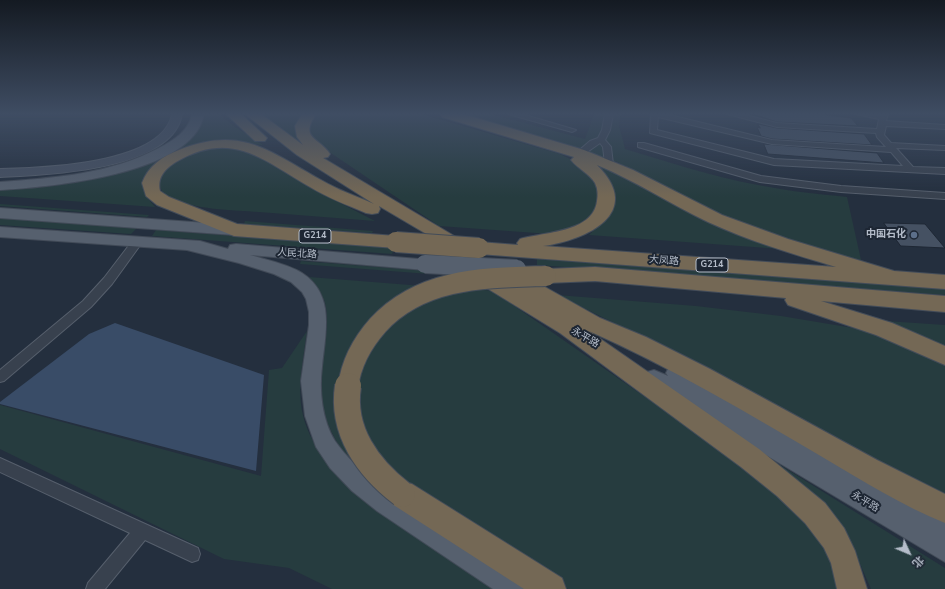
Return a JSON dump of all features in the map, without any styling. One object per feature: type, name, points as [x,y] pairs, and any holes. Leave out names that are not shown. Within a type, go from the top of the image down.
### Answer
[{"type":"highway","name":"永平路","points":[[264,141],[372,209],[567,327]]},
{"type":"highway","name":"永平路","points":[[287,141],[393,207],[593,324]]},
{"type":"highway","points":[[308,141],[379,192],[393,207]]},
{"type":"highway","points":[[483,248],[555,239],[574,233],[586,228],[596,220],[603,210],[607,199],[605,184],[593,169],[570,155],[525,141]]},
{"type":"highway","points":[[541,141],[580,153],[609,164],[643,180],[706,214],[741,229],[799,250],[893,278]]},
{"type":"highway","points":[[234,230],[174,206],[156,197],[150,188],[151,179],[154,174],[169,161],[190,150],[214,144],[238,144],[259,150],[317,184],[372,209]]},
{"type":"highway","name":"人民北路","points":[[234,230],[483,248]]},
{"type":"highway","name":"大凤路","points":[[483,248],[945,282]]},
{"type":"highway","name":"大凤路","points":[[551,589],[402,494],[370,463],[356,442],[349,421],[346,401],[348,382],[356,356],[364,341],[374,327],[393,310],[411,298],[452,283],[474,279],[537,273],[595,274],[755,289],[945,304]]},
{"type":"highway","points":[[755,289],[841,314],[884,329],[945,356]]},
{"type":"highway","points":[[593,324],[638,343],[695,372],[868,469],[945,509]]},
{"type":"highway","points":[[567,327],[750,458],[798,497],[815,513],[834,538],[845,561],[852,589]]},
{"type":"main road","points":[[0,186],[68,181],[98,175],[127,167],[153,156],[179,141]]},
{"type":"main road","name":"人民北路","points":[[0,213],[234,230]]},
{"type":"main road","points":[[137,242],[151,224]]},
{"type":"main road","name":"人民北路","points":[[0,232],[537,273]]},
{"type":"main road","points":[[190,246],[226,254],[285,272],[304,283],[313,295],[318,312],[311,373],[312,406],[318,428],[330,450],[347,471],[372,492],[516,589]]},
{"type":"main road","name":"永平路","points":[[593,324],[945,530]]},
{"type":"main road","name":"永平路","points":[[567,327],[945,550]]},
{"type":"street","points":[[0,173],[70,170],[116,160],[157,141]]},
{"type":"street","points":[[580,153],[597,141]]},
{"type":"street","points":[[602,141],[607,147],[609,164]]},
{"type":"street","points":[[694,141],[774,162],[945,171]]},
{"type":"street","points":[[770,141],[945,148]]},
{"type":"street","points":[[886,141],[910,169]]},
{"type":"street","points":[[641,145],[760,179],[841,189],[945,196]]},
{"type":"street","points":[[0,377],[53,334],[98,293],[137,242]]},
{"type":"street","points":[[0,465],[192,554]]},
{"type":"street","points":[[94,589],[142,531]]},
{"type":"green space","points":[[225,141],[203,144],[144,181],[146,196],[155,207],[0,196],[0,190],[44,187],[85,181],[105,176],[145,163],[184,142]]},
{"type":"green space","points":[[233,141],[258,141],[263,145]]},
{"type":"green space","points":[[314,141],[517,141],[560,154],[572,160],[597,180],[599,204],[590,217],[574,227],[550,234],[439,226]]},
{"type":"green space","points":[[558,141],[623,141],[625,149],[724,178],[791,191],[847,197],[861,260],[836,255],[729,221],[617,162]]},
{"type":"green space","points":[[229,147],[252,152],[319,192],[375,221],[201,207],[190,205],[169,197],[162,191],[160,187],[160,179],[162,175],[167,168],[181,158],[196,152]]},
{"type":"green space","points":[[599,164],[648,188],[669,202],[705,220],[781,249],[589,235],[609,215],[596,165]]},
{"type":"green space","points":[[0,204],[149,215],[147,217],[0,206]]},
{"type":"green space","points":[[0,218],[137,228],[131,234],[0,225]]},
{"type":"green space","points":[[245,221],[373,231],[372,233],[244,224]]},
{"type":"green space","points":[[156,230],[394,248],[392,254],[152,236]]},
{"type":"green space","points":[[537,259],[945,289],[945,295],[537,265]]},
{"type":"green space","points":[[301,261],[430,271],[429,274],[300,264]]},
{"type":"green space","points":[[309,277],[423,286],[361,332],[352,456],[348,459],[336,440],[326,420],[323,410],[320,376],[326,338],[327,318],[324,300]]},
{"type":"green space","points":[[477,289],[493,291],[767,482],[818,536],[829,556],[839,589],[568,589],[425,499],[381,458],[362,426],[354,384],[376,334],[427,296]]},
{"type":"green space","points":[[557,295],[696,306],[781,316],[853,328],[872,332],[945,364],[945,500],[688,359]]},
{"type":"green space","points":[[886,321],[945,325],[945,348],[887,323]]},
{"type":"green space","points":[[307,331],[300,386],[301,402],[303,417],[317,448],[330,466],[493,589],[332,589],[289,568],[224,559],[0,449],[0,405],[261,476],[269,370],[282,368]]},
{"type":"green space","points":[[772,460],[945,568],[945,589],[871,589],[854,550]]},
{"type":"water","points":[[115,323],[264,375],[256,471],[0,404],[0,402],[89,334]]},
{"type":"building","points":[[813,141],[869,141],[872,145]]},
{"type":"building","points":[[764,144],[877,153],[884,163],[768,154]]},
{"type":"building","name":"中国石化","points":[[884,223],[925,224],[945,248],[901,246]]},
{"type":"place","name":"中国石化","points":[[914,235]]}]
